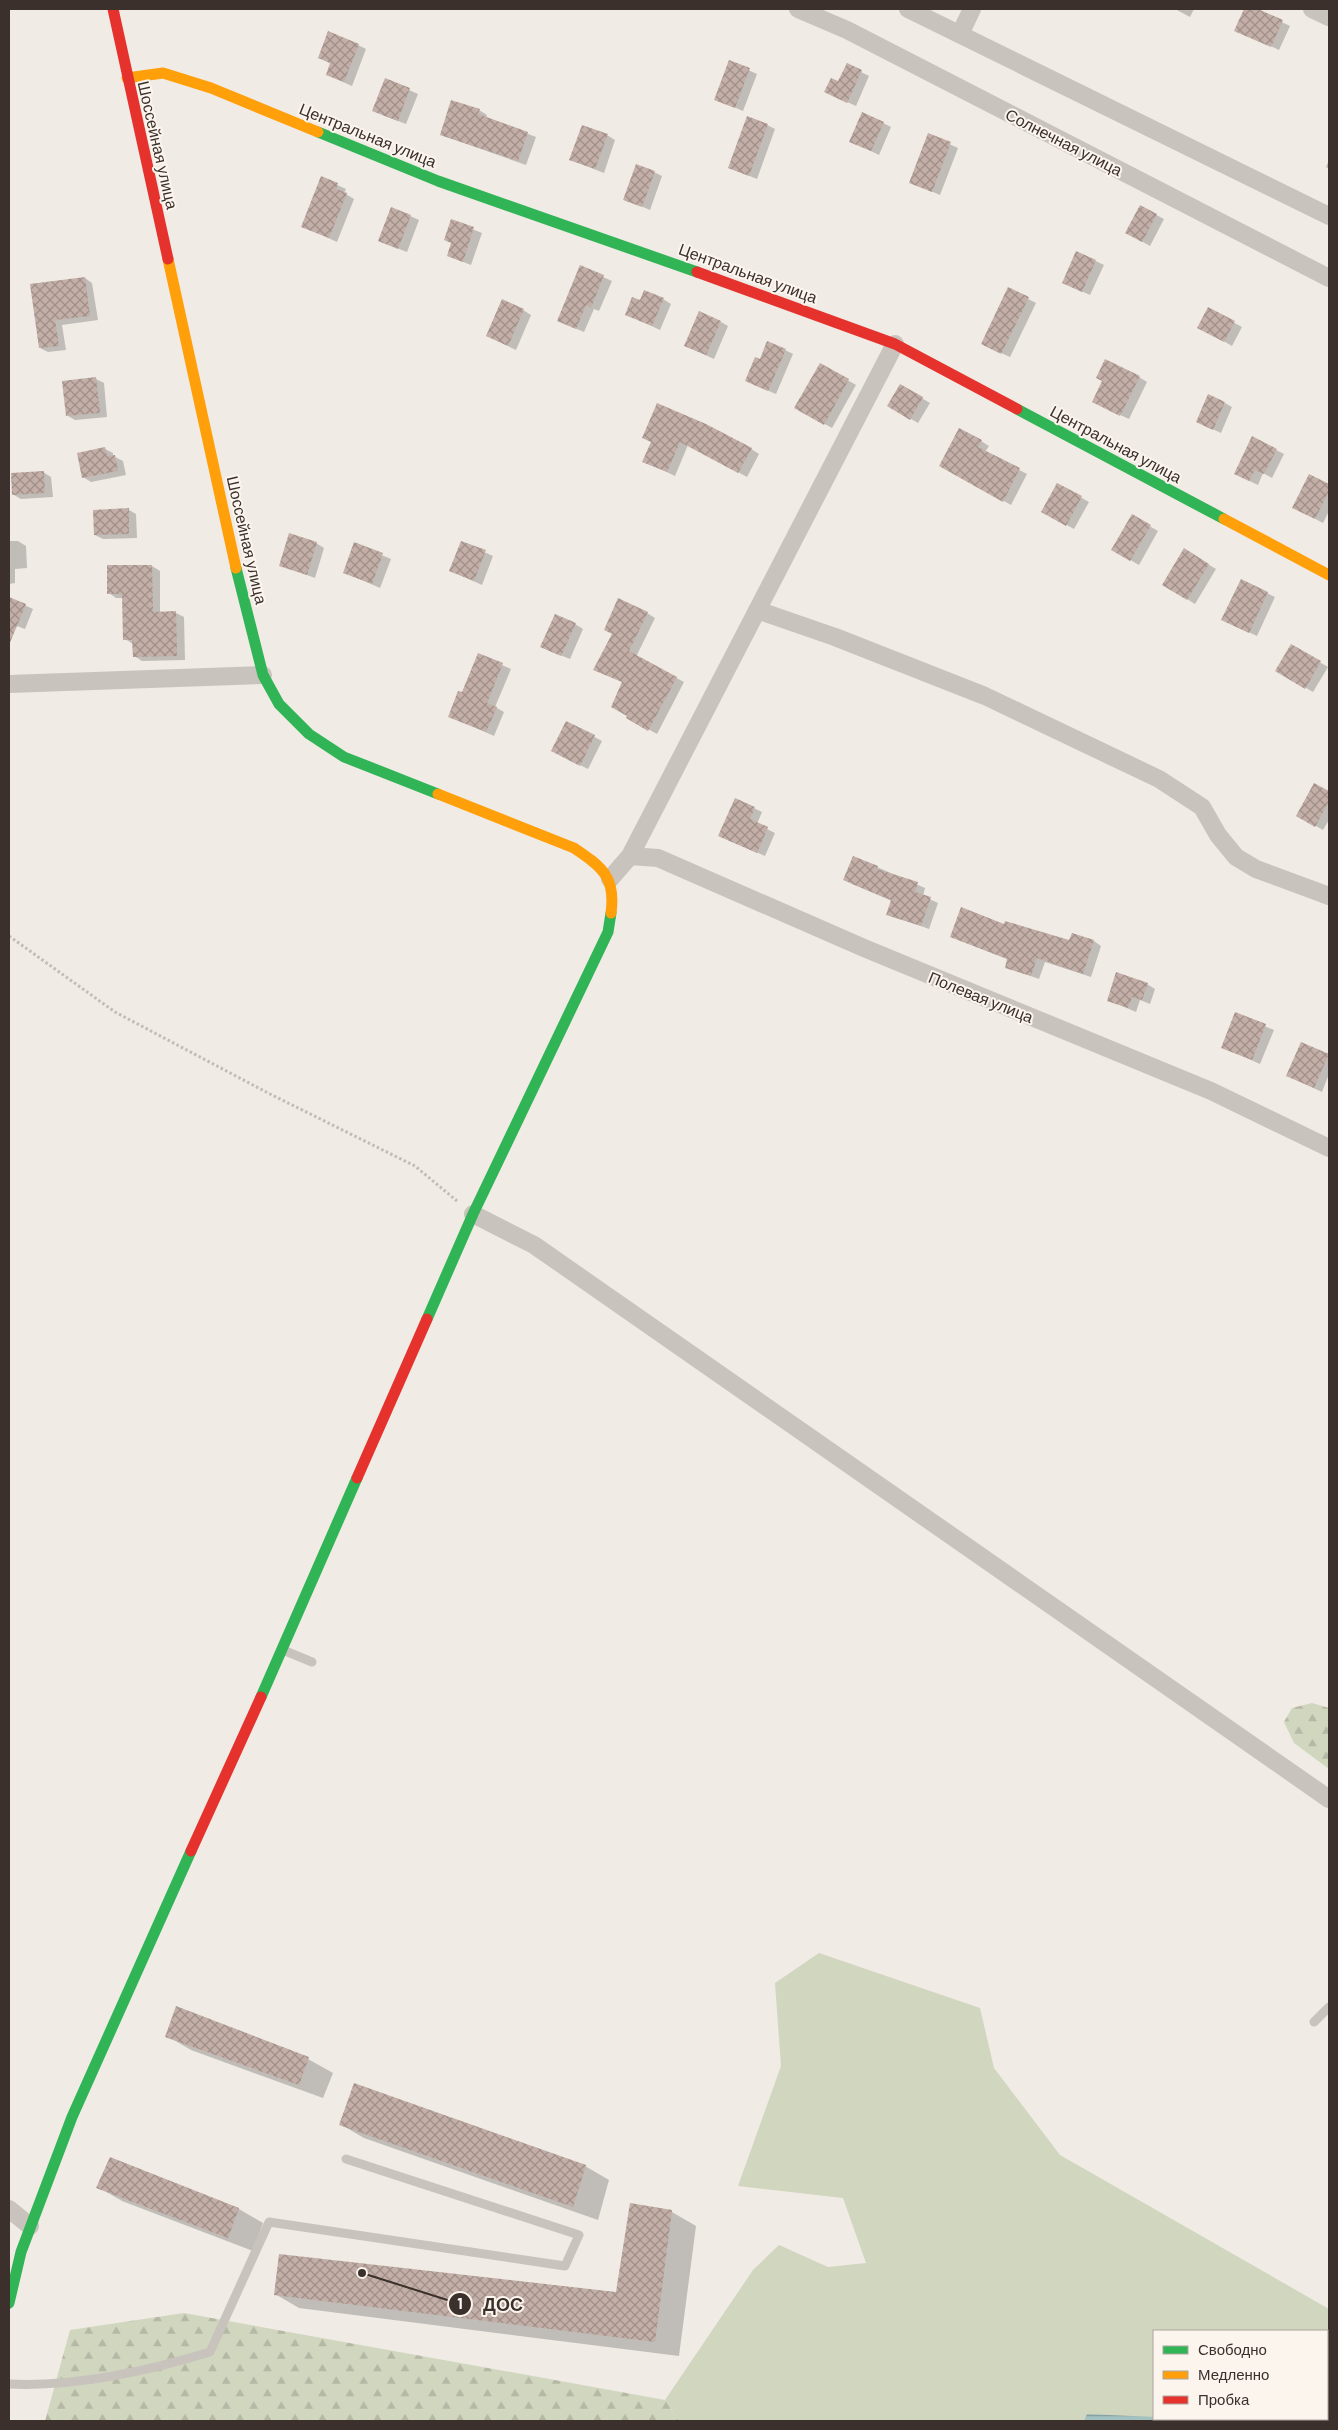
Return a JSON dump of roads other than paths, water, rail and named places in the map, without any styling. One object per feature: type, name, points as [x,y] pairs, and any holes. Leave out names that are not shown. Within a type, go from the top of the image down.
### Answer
[{"type":"main road","name":"Шоссейная улица","points":[[113,9],[245,608],[263,675],[279,704],[309,734],[344,757],[574,848],[597,862],[610,879]]},
{"type":"main road","name":"Центральная улица","points":[[127,78],[163,73],[211,88],[438,182],[654,256],[895,344],[1329,575]]},
{"type":"main road","points":[[9,2303],[21,2252],[72,2117],[282,1649],[473,1214],[608,932],[614,901],[610,879]]},
{"type":"street","name":"Солнечная улица","points":[[798,9],[847,30],[1329,278]]},
{"type":"street","points":[[908,9],[1329,216]]},
{"type":"street","points":[[960,34],[972,9]]},
{"type":"street","points":[[1312,9],[1329,17]]},
{"type":"street","points":[[610,879],[630,856],[895,344]]},
{"type":"street","points":[[757,610],[836,637],[985,696],[1158,779],[1202,808],[1218,835],[1236,857],[1256,869],[1329,896]]},
{"type":"street","points":[[9,684],[263,675]]},
{"type":"street","name":"Полевая улица","points":[[630,856],[658,858],[864,948],[1210,1091],[1329,1148]]},
{"type":"street","points":[[473,1214],[534,1245],[1329,1799]]},
{"type":"street","points":[[9,2209],[30,2226]]},
{"type":"lane","points":[[282,1649],[312,1662]]},
{"type":"lane","points":[[1314,2022],[1329,2007]]},
{"type":"lane","points":[[9,2384],[27,2385],[101,2377],[164,2366],[210,2352],[269,2222],[565,2266],[579,2235],[346,2159]]},
{"type":"water","points":[[1087,2414],[1153,2417],[1153,2420],[1168,2421],[1084,2421]]},
{"type":"place","name":"ДОС","points":[[362,2273]]}]
